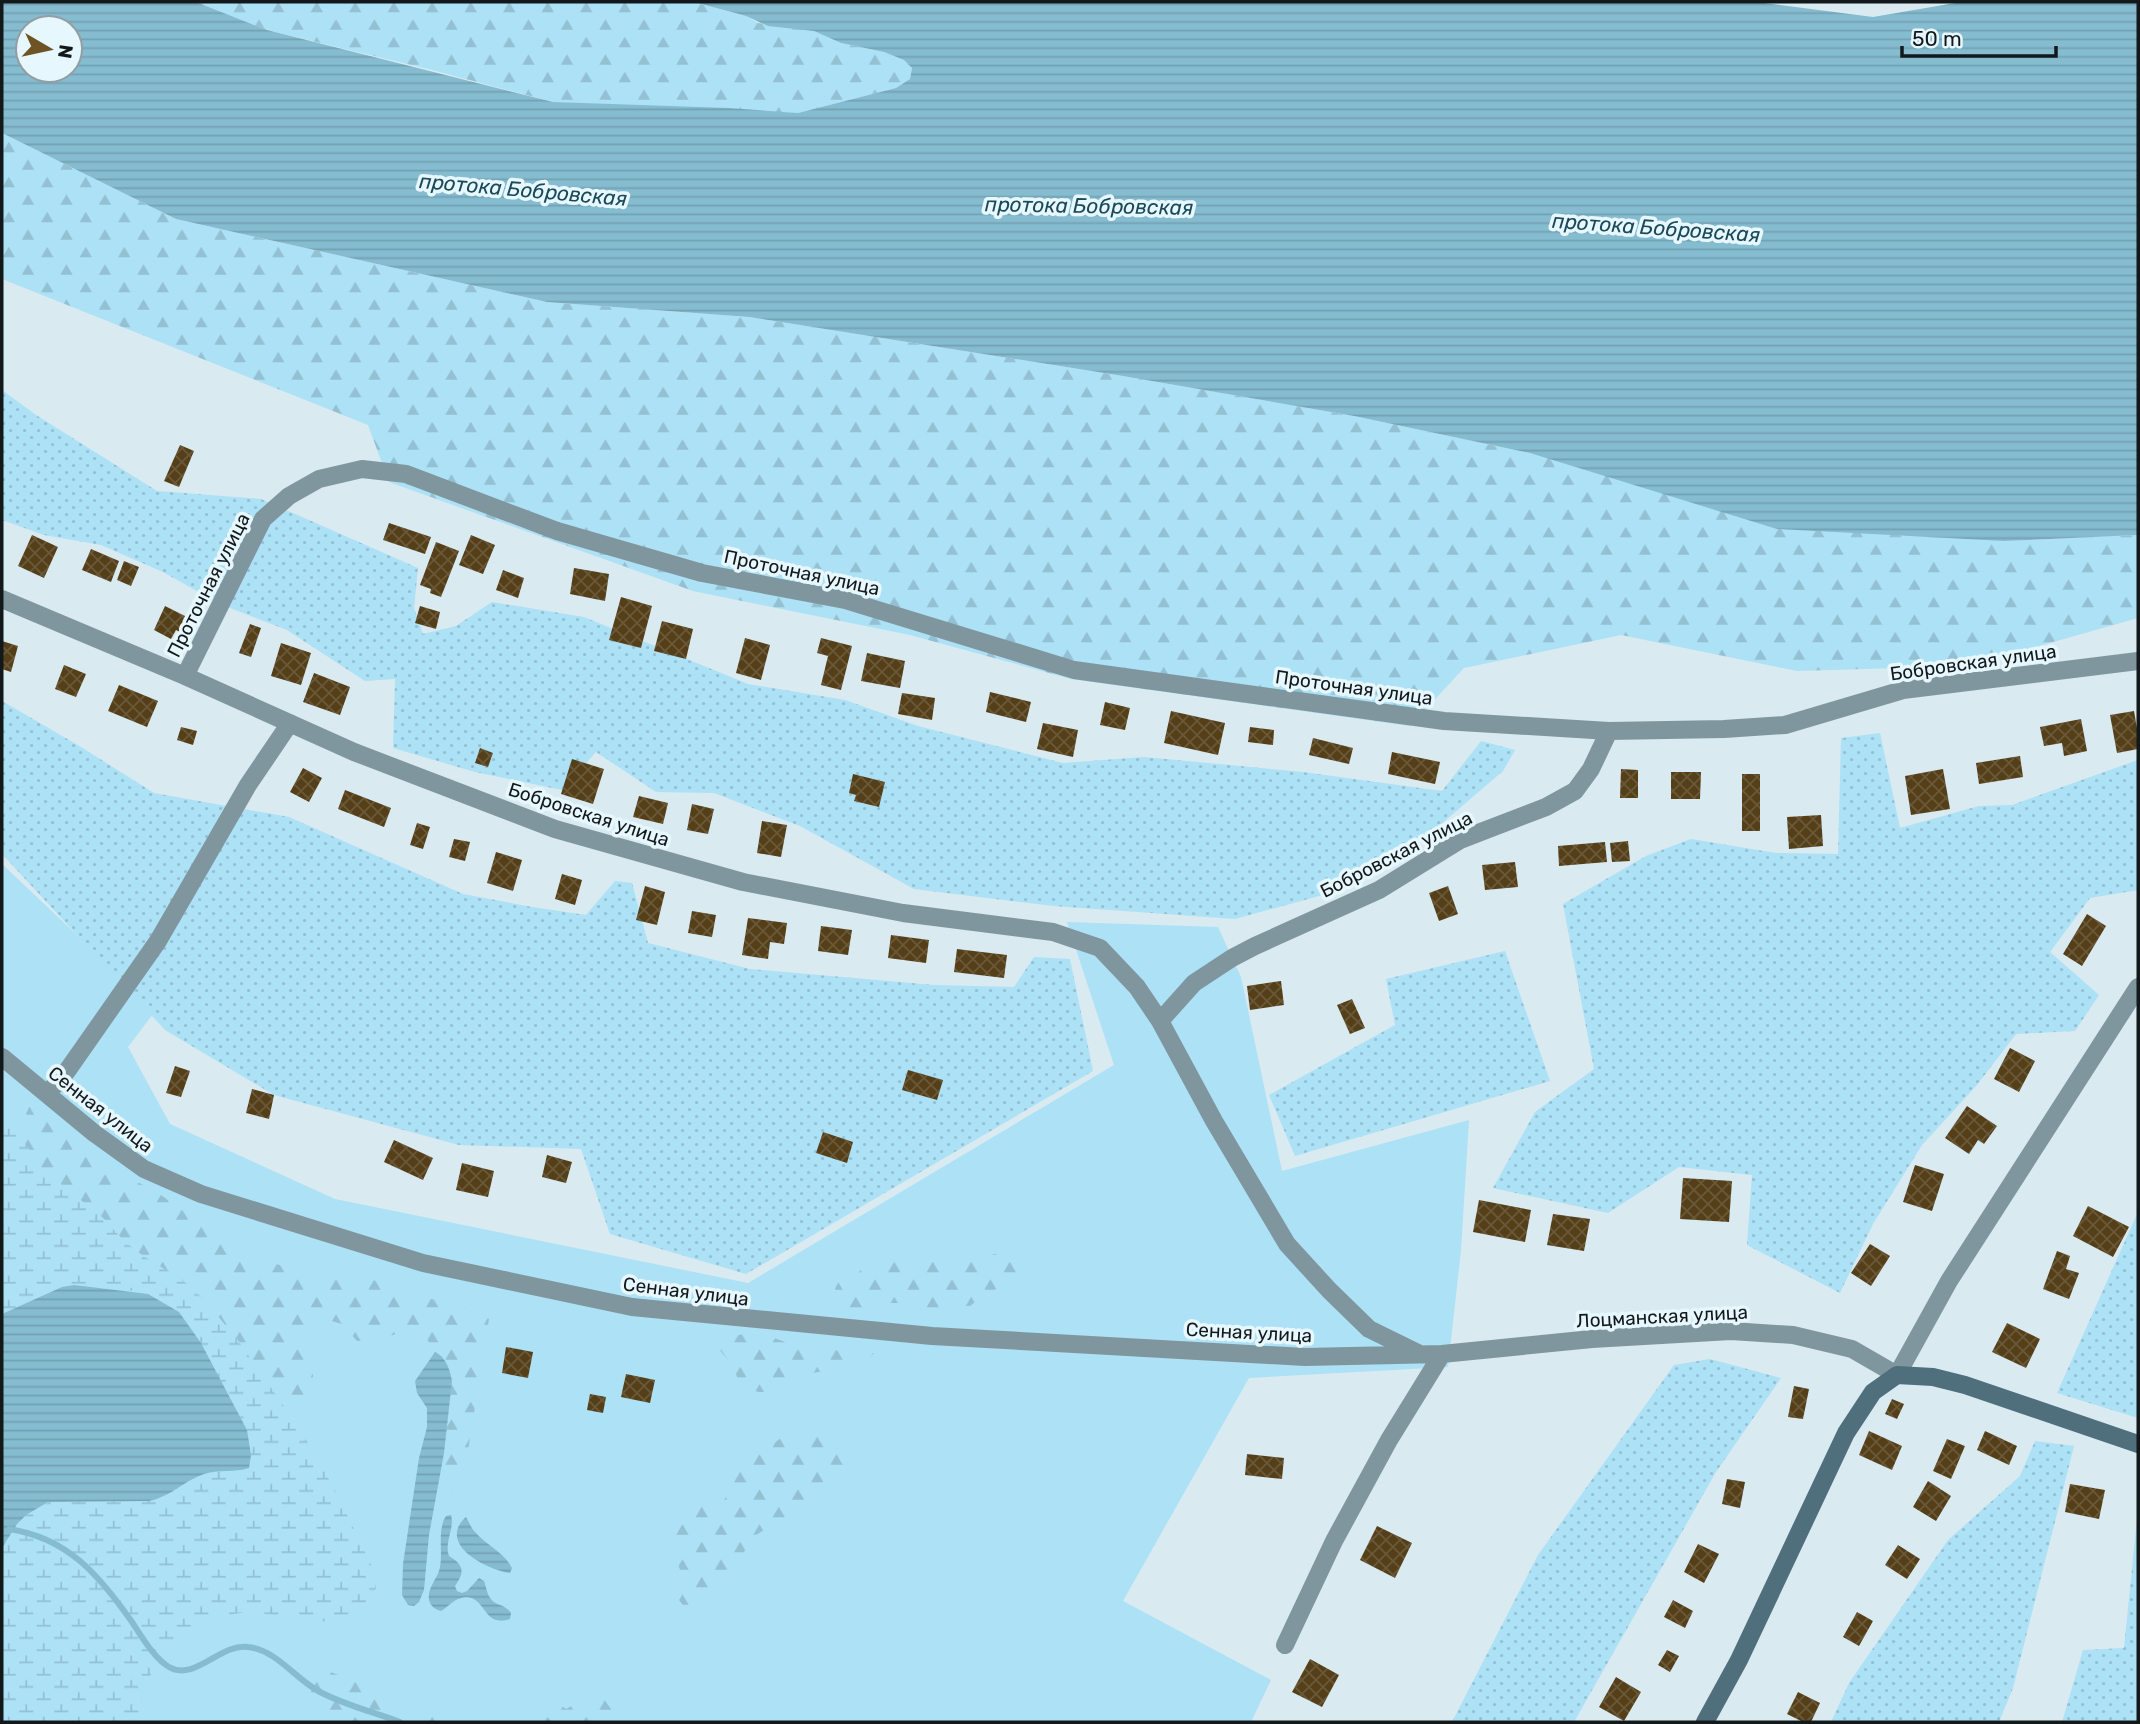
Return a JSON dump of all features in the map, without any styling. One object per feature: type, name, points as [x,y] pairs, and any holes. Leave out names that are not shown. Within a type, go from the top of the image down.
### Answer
[{"type":"street","name":"Проточная улица","points":[[185,676],[263,519],[289,496],[319,479],[362,469],[406,474],[557,531],[702,573],[845,600],[1074,670],[1444,721],[1609,731]]},
{"type":"street","name":"Бобровская улица","points":[[2,599],[185,676],[354,752],[555,829],[743,882],[903,913],[1053,932],[1100,948],[1120,966],[1160,1021],[1214,1121],[1287,1244],[1369,1329],[1422,1354]]},
{"type":"street","name":"Бобровская улица","points":[[1160,1021],[1194,983],[1232,958],[1379,890],[1460,840],[1546,807],[1575,791],[1591,769],[1609,731],[1785,725],[1903,690],[2138,661]]},
{"type":"street","points":[[47,1094],[67,1071],[158,941],[242,796],[290,723]]},
{"type":"street","points":[[1705,1722],[1739,1660],[1846,1433],[1873,1392],[1897,1375],[1949,1281],[2138,987]]},
{"type":"street","name":"Сенная улица","points":[[2,1057],[94,1133],[144,1169],[201,1194],[423,1263],[632,1307],[932,1336],[1305,1357],[1422,1354]]},
{"type":"street","name":"Лоцманская улица","points":[[1422,1354],[1592,1339],[1731,1331],[1793,1335],[1852,1349],[1897,1375],[1933,1377],[1965,1385],[2138,1444]]},
{"type":"street","points":[[1285,1646],[1334,1541],[1389,1440],[1442,1354]]},
{"type":"green space","points":[[196,2],[694,2],[746,16],[758,23],[814,31],[841,43],[884,52],[905,60],[912,68],[910,79],[896,88],[798,113],[553,102],[267,30]]},
{"type":"green space","points":[[2,133],[176,219],[547,302],[749,317],[1123,376],[1354,416],[1530,453],[2004,541],[2138,535],[2138,618],[1968,666],[1797,671],[1621,635],[1464,668],[1410,726],[1071,679],[910,635],[693,591],[389,482],[368,425],[2,279]]},
{"type":"green space","points":[[2,390],[36,415],[157,491],[261,499],[418,568],[414,608],[423,634],[456,626],[492,602],[584,617],[748,684],[845,700],[918,726],[1063,763],[1144,757],[1303,772],[1442,791],[1481,741],[1515,750],[1503,771],[1433,831],[1337,891],[1235,919],[1054,906],[914,889],[800,826],[714,793],[656,792],[596,752],[562,790],[475,772],[393,748],[395,679],[365,681],[287,630],[220,604],[163,572],[101,545],[44,535],[2,520]]},
{"type":"green space","points":[[2,701],[154,793],[289,817],[463,894],[586,915],[615,881],[632,883],[648,943],[750,969],[934,985],[1014,987],[1034,957],[1070,959],[1093,1071],[746,1274],[610,1234],[581,1149],[459,1145],[274,1095],[165,1030],[2,854]]},
{"type":"green space","points":[[1880,733],[1900,828],[1979,806],[2012,805],[2138,760],[2138,890],[2090,898],[2050,952],[2099,995],[2075,1031],[2016,1034],[1977,1085],[1922,1145],[1873,1224],[1840,1293],[1747,1245],[1752,1175],[1679,1167],[1608,1213],[1493,1188],[1535,1112],[1594,1069],[1563,904],[1646,856],[1691,839],[1776,853],[1838,854],[1841,738]]},
{"type":"green space","points":[[2,864],[156,1010],[128,1047],[170,1124],[335,1199],[748,1283],[1114,1065],[1067,922],[1218,927],[1241,977],[1282,1171],[1469,1120],[1461,1250],[1448,1367],[1249,1378],[1123,1601],[1271,1680],[1251,1722],[2,1722]]},
{"type":"green space","points":[[1505,951],[1550,1081],[1295,1156],[1269,1095],[1395,1025],[1386,979]]},
{"type":"green space","points":[[29,1107],[50,1108],[68,1122],[114,1171],[154,1190],[244,1255],[266,1260],[311,1277],[358,1275],[424,1297],[468,1308],[489,1319],[461,1494],[439,1484],[444,1453],[440,1354],[435,1352],[423,1333],[401,1332],[380,1340],[357,1341],[342,1324],[321,1318],[302,1330],[302,1353],[313,1375],[312,1398],[294,1421],[237,1339],[189,1285],[139,1253],[103,1218],[44,1171],[18,1134]]},
{"type":"green space","points":[[2,1119],[18,1134],[44,1171],[103,1218],[139,1253],[189,1285],[237,1339],[318,1459],[371,1565],[376,1588],[367,1610],[350,1618],[320,1621],[243,1613],[223,1617],[199,1629],[172,1649],[150,1676],[139,1722],[2,1722],[2,1548],[26,1515],[49,1502],[149,1501],[203,1474],[215,1471],[238,1472],[251,1455],[247,1430],[201,1343],[179,1312],[159,1299],[136,1291],[74,1285],[62,1287],[2,1314]]},
{"type":"green space","points":[[2138,1212],[2138,1418],[2057,1393]]},
{"type":"green space","points":[[1003,1252],[1016,1256],[1024,1264],[1019,1279],[985,1294],[970,1306],[936,1311],[899,1303],[884,1303],[848,1312],[836,1307],[834,1294],[838,1283],[845,1277],[858,1273],[872,1259],[883,1254],[899,1254],[914,1262],[947,1255],[969,1260]]},
{"type":"green space","points":[[748,1332],[760,1333],[791,1344],[803,1343],[849,1353],[874,1353],[862,1365],[806,1374],[783,1388],[759,1392],[748,1389],[738,1380],[734,1368],[719,1349],[727,1339]]},
{"type":"green space","points":[[1710,1359],[1781,1378],[1716,1472],[1574,1722],[1452,1722],[1538,1555],[1674,1365]]},
{"type":"green space","points":[[821,1431],[839,1437],[846,1459],[847,1479],[756,1535],[706,1605],[685,1608],[673,1592],[683,1577],[668,1540],[669,1519],[683,1503],[703,1500],[721,1506],[741,1468],[786,1434],[804,1439]]},
{"type":"green space","points":[[2035,1441],[2074,1446],[2013,1688],[1999,1722],[1831,1722],[1849,1683],[1948,1540],[2020,1476]]},
{"type":"green space","points":[[2138,1509],[2138,1722],[2062,1722],[2083,1650],[2124,1648]]},
{"type":"green space","points":[[328,1671],[382,1692],[393,1708],[412,1715],[432,1712],[452,1718],[452,1722],[324,1722],[309,1708],[306,1691],[309,1677]]},
{"type":"green space","points":[[601,1695],[613,1712],[606,1722],[544,1722],[537,1713],[552,1699],[566,1709],[584,1699]]},
{"type":"water","name":"протока Бобровская","points":[[2,2],[196,2],[267,30],[553,102],[798,113],[896,88],[910,79],[912,68],[904,60],[884,52],[841,43],[814,31],[768,26],[746,16],[694,2],[1756,2],[1873,17],[1961,2],[2138,2],[2138,535],[2004,541],[1777,529],[1530,453],[1354,416],[1123,376],[749,317],[547,302],[176,219],[2,133]]},
{"type":"water","points":[[74,1285],[148,1294],[179,1312],[201,1343],[247,1430],[251,1455],[249,1468],[204,1474],[164,1496],[149,1501],[48,1502],[26,1515],[17,1524],[2,1548],[2,1314],[62,1287]]},
{"type":"water","points":[[435,1352],[445,1360],[452,1381],[444,1453],[429,1535],[424,1590],[419,1602],[414,1606],[408,1605],[402,1595],[403,1564],[419,1458],[427,1427],[427,1408],[417,1393],[415,1381]]},
{"type":"water","points":[[451,1515],[448,1551],[449,1556],[461,1569],[455,1586],[457,1591],[467,1591],[479,1578],[484,1581],[493,1601],[511,1613],[510,1619],[494,1619],[476,1600],[469,1598],[458,1599],[441,1611],[431,1604],[430,1591],[440,1567],[443,1522],[446,1516]]},
{"type":"water","points":[[466,1517],[475,1532],[508,1562],[512,1568],[510,1573],[478,1561],[461,1546],[457,1537],[458,1527]]},
{"type":"building","points":[[180,445],[194,451],[179,487],[164,481]]},
{"type":"building","points":[[389,523],[431,537],[425,554],[383,540]]},
{"type":"building","points":[[32,535],[58,547],[44,578],[18,566]]},
{"type":"building","points":[[471,535],[495,545],[483,574],[459,565]]},
{"type":"building","points":[[436,542],[459,551],[441,597],[420,585]]},
{"type":"building","points":[[91,549],[119,561],[111,582],[82,570]]},
{"type":"building","points":[[124,561],[139,567],[131,586],[117,580]]},
{"type":"building","points":[[574,568],[609,574],[605,601],[570,594]]},
{"type":"building","points":[[503,570],[524,578],[518,598],[496,590]]},
{"type":"building","points":[[621,597],[652,606],[641,648],[609,640]]},
{"type":"building","points":[[165,606],[197,622],[190,637],[176,630],[171,639],[154,630]]},
{"type":"building","points":[[420,606],[440,612],[436,629],[415,623]]},
{"type":"building","points":[[662,621],[693,629],[686,659],[654,651]]},
{"type":"building","points":[[250,624],[261,628],[251,657],[239,653]]},
{"type":"building","points":[[745,638],[770,645],[761,680],[736,673]]},
{"type":"building","points":[[821,638],[852,646],[841,690],[821,685],[828,656],[817,653]]},
{"type":"building","points":[[2,641],[18,646],[11,672],[2,669]]},
{"type":"building","points":[[281,643],[311,653],[301,685],[271,676]]},
{"type":"building","points":[[867,653],[905,661],[900,688],[861,681]]},
{"type":"building","points":[[64,665],[86,674],[76,697],[55,689]]},
{"type":"building","points":[[314,673],[350,687],[340,715],[303,702]]},
{"type":"building","points":[[119,685],[158,701],[147,727],[108,711]]},
{"type":"building","points":[[990,692],[1031,702],[1026,722],[986,712]]},
{"type":"building","points":[[902,693],[935,698],[932,720],[898,714]]},
{"type":"building","points":[[1105,702],[1130,708],[1125,730],[1100,725]]},
{"type":"building","points":[[1171,711],[1225,723],[1218,755],[1164,743]]},
{"type":"building","points":[[2134,711],[2138,749],[2117,753],[2110,715]]},
{"type":"building","points":[[2081,719],[2087,751],[2064,756],[2062,743],[2044,746],[2040,727]]},
{"type":"building","points":[[1043,723],[1078,730],[1073,757],[1037,749]]},
{"type":"building","points":[[181,727],[197,731],[193,745],[177,740]]},
{"type":"building","points":[[1250,727],[1274,730],[1273,745],[1248,742]]},
{"type":"building","points":[[1313,738],[1353,748],[1349,764],[1309,755]]},
{"type":"building","points":[[480,748],[493,753],[488,767],[475,763]]},
{"type":"building","points":[[1392,752],[1440,762],[1435,784],[1388,774]]},
{"type":"building","points":[[2020,756],[2023,777],[1979,784],[1976,763]]},
{"type":"building","points":[[572,759],[604,769],[593,804],[561,794]]},
{"type":"building","points":[[303,768],[322,778],[309,802],[290,792]]},
{"type":"building","points":[[1621,769],[1638,770],[1638,798],[1620,798]]},
{"type":"building","points":[[1943,769],[1950,809],[1911,815],[1905,776]]},
{"type":"building","points":[[1671,772],[1701,772],[1700,799],[1671,799]]},
{"type":"building","points":[[853,774],[885,782],[879,807],[854,801],[856,795],[849,793]]},
{"type":"building","points":[[1742,774],[1760,774],[1760,831],[1742,831]]},
{"type":"building","points":[[345,790],[391,808],[384,827],[338,809]]},
{"type":"building","points":[[639,796],[668,803],[663,824],[633,817]]},
{"type":"building","points":[[692,804],[714,809],[708,834],[687,830]]},
{"type":"building","points":[[1821,815],[1823,846],[1789,849],[1787,817]]},
{"type":"building","points":[[762,821],[787,825],[781,857],[757,853]]},
{"type":"building","points":[[417,823],[430,827],[423,849],[410,845]]},
{"type":"building","points":[[454,839],[470,842],[465,861],[449,857]]},
{"type":"building","points":[[1628,841],[1630,861],[1612,862],[1610,843]]},
{"type":"building","points":[[1605,842],[1607,862],[1559,866],[1558,846]]},
{"type":"building","points":[[496,852],[522,860],[513,891],[487,883]]},
{"type":"building","points":[[1515,862],[1518,887],[1485,890],[1482,865]]},
{"type":"building","points":[[562,874],[582,880],[575,905],[555,899]]},
{"type":"building","points":[[645,886],[665,892],[657,925],[636,920]]},
{"type":"building","points":[[1448,886],[1458,914],[1439,921],[1429,893]]},
{"type":"building","points":[[692,911],[716,915],[712,937],[688,933]]},
{"type":"building","points":[[2087,914],[2106,926],[2082,966],[2063,954]]},
{"type":"building","points":[[748,918],[787,923],[784,944],[770,942],[768,959],[742,955]]},
{"type":"building","points":[[821,926],[852,930],[848,955],[818,951]]},
{"type":"building","points":[[891,935],[929,940],[926,963],[888,958]]},
{"type":"building","points":[[957,949],[1007,955],[1004,978],[954,972]]},
{"type":"building","points":[[1281,981],[1284,1005],[1250,1010],[1247,986]]},
{"type":"building","points":[[1352,999],[1365,1028],[1350,1034],[1337,1005]]},
{"type":"building","points":[[2010,1048],[2035,1061],[2019,1092],[1994,1079]]},
{"type":"building","points":[[175,1066],[190,1071],[181,1097],[166,1093]]},
{"type":"building","points":[[908,1070],[943,1080],[937,1100],[902,1090]]},
{"type":"building","points":[[252,1089],[274,1095],[269,1119],[246,1113]]},
{"type":"building","points":[[1967,1106],[1997,1126],[1984,1144],[1978,1140],[1969,1154],[1945,1138]]},
{"type":"building","points":[[823,1132],[853,1142],[847,1163],[816,1153]]},
{"type":"building","points":[[394,1140],[433,1158],[423,1180],[384,1162]]},
{"type":"building","points":[[547,1155],[572,1162],[566,1183],[542,1177]]},
{"type":"building","points":[[462,1163],[494,1171],[488,1197],[456,1190]]},
{"type":"building","points":[[1915,1165],[1944,1174],[1932,1211],[1903,1202]]},
{"type":"building","points":[[1683,1178],[1732,1181],[1729,1222],[1680,1219]]},
{"type":"building","points":[[1479,1200],[1531,1210],[1525,1242],[1473,1232]]},
{"type":"building","points":[[2088,1206],[2129,1227],[2113,1257],[2073,1236]]},
{"type":"building","points":[[1553,1214],[1590,1219],[1584,1251],[1547,1245]]},
{"type":"building","points":[[1870,1244],[1890,1256],[1871,1286],[1851,1273]]},
{"type":"building","points":[[2057,1251],[2070,1256],[2066,1269],[2079,1273],[2069,1299],[2043,1289]]},
{"type":"building","points":[[2007,1323],[2040,1339],[2026,1368],[1992,1352]]},
{"type":"building","points":[[506,1347],[533,1352],[528,1378],[502,1373]]},
{"type":"building","points":[[626,1374],[655,1380],[650,1403],[621,1397]]},
{"type":"building","points":[[1794,1386],[1809,1389],[1803,1419],[1788,1417]]},
{"type":"building","points":[[590,1394],[606,1397],[603,1413],[587,1410]]},
{"type":"building","points":[[1892,1399],[1904,1404],[1897,1419],[1885,1414]]},
{"type":"building","points":[[1869,1431],[1902,1446],[1892,1470],[1859,1455]]},
{"type":"building","points":[[1985,1431],[2017,1446],[2009,1465],[1977,1450]]},
{"type":"building","points":[[1947,1439],[1965,1446],[1951,1479],[1933,1471]]},
{"type":"building","points":[[1247,1454],[1284,1458],[1282,1479],[1245,1475]]},
{"type":"building","points":[[1727,1479],[1745,1482],[1740,1508],[1722,1504]]},
{"type":"building","points":[[1928,1481],[1951,1496],[1936,1521],[1913,1507]]},
{"type":"building","points":[[2070,1484],[2105,1490],[2099,1519],[2065,1512]]},
{"type":"building","points":[[1377,1526],[1412,1543],[1395,1578],[1360,1560]]},
{"type":"building","points":[[1698,1544],[1719,1554],[1704,1583],[1684,1572]]},
{"type":"building","points":[[1898,1545],[1920,1559],[1907,1579],[1885,1565]]},
{"type":"building","points":[[1673,1600],[1693,1611],[1685,1628],[1664,1617]]},
{"type":"building","points":[[1857,1612],[1873,1621],[1859,1646],[1843,1637]]},
{"type":"building","points":[[1667,1650],[1679,1656],[1670,1672],[1658,1665]]},
{"type":"building","points":[[1310,1659],[1339,1675],[1322,1707],[1292,1692]]},
{"type":"building","points":[[1616,1677],[1641,1692],[1624,1721],[1599,1707]]},
{"type":"building","points":[[1798,1692],[1820,1703],[1811,1722],[1803,1722],[1787,1714]]},
{"type":"waterway","points":[[9,1529],[48,1541],[80,1561],[120,1605],[153,1653],[169,1667],[188,1670],[238,1647],[258,1649],[277,1659],[320,1692],[400,1722]]}]
